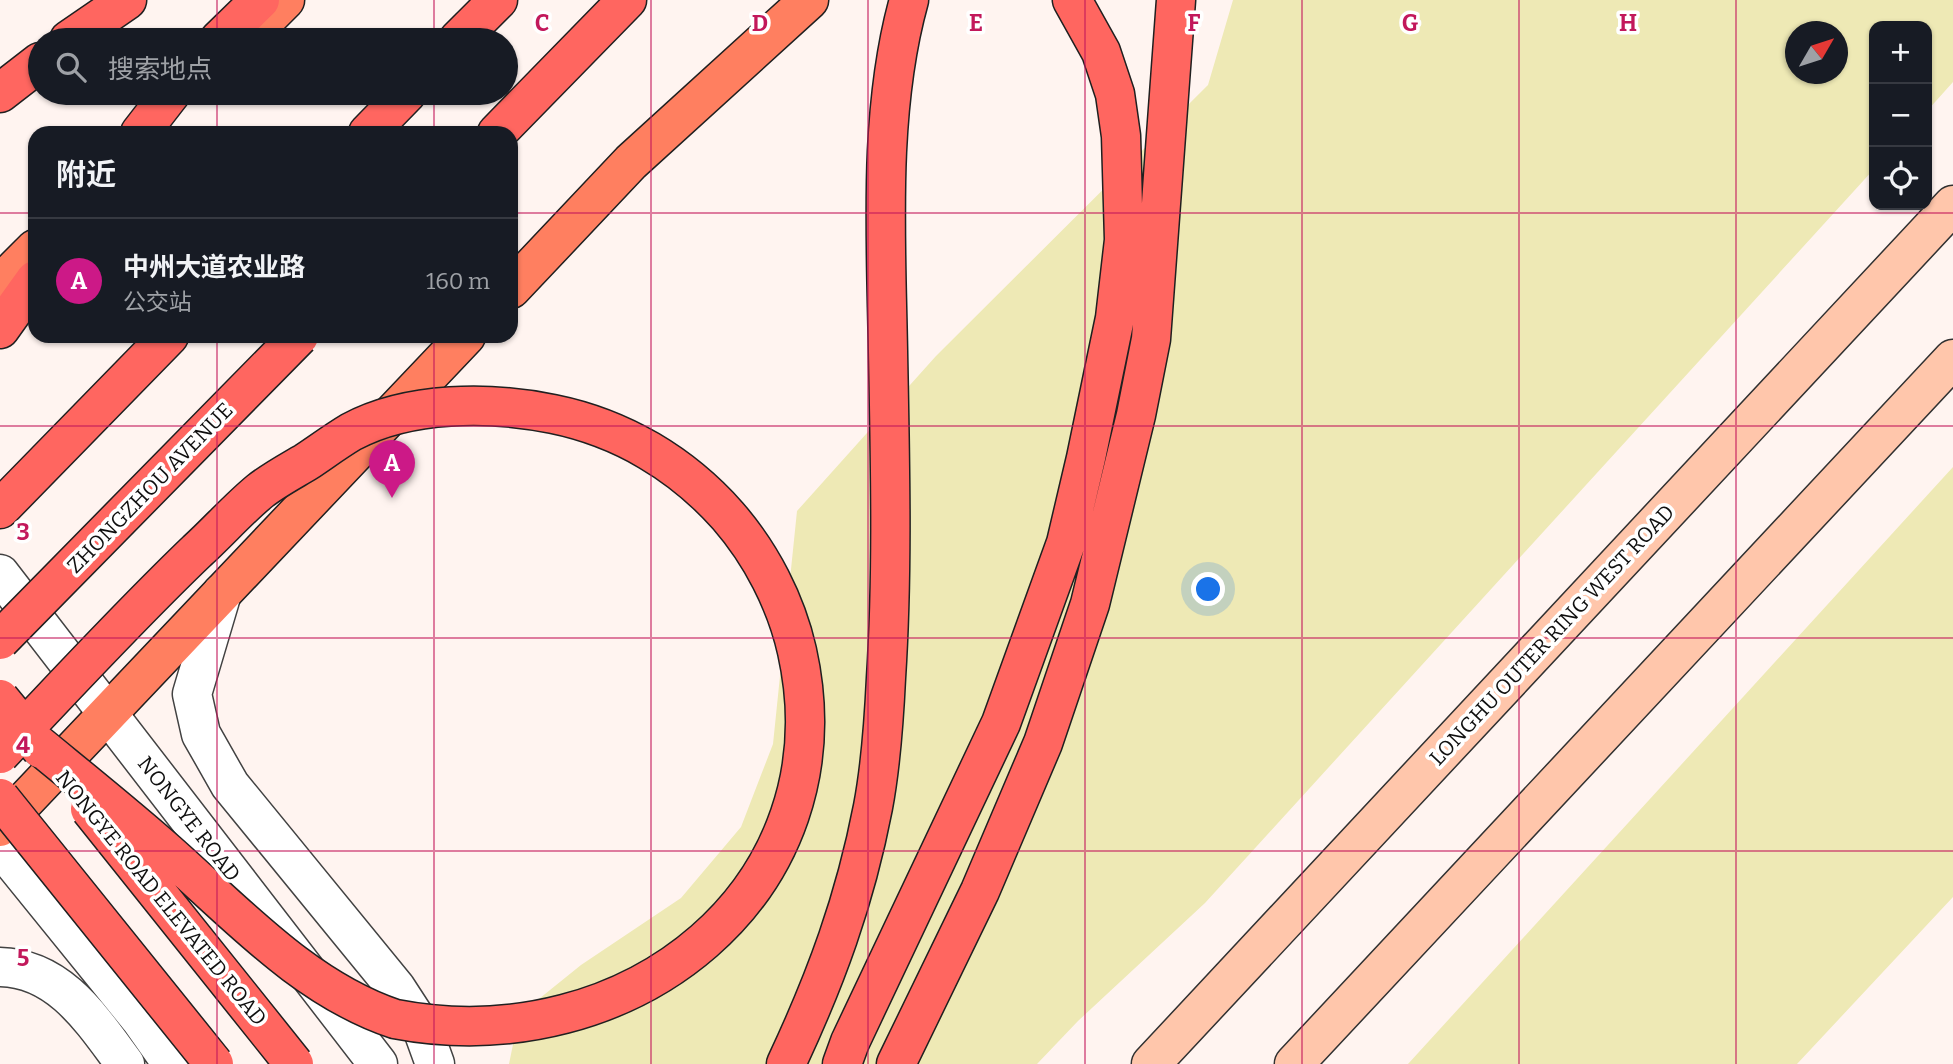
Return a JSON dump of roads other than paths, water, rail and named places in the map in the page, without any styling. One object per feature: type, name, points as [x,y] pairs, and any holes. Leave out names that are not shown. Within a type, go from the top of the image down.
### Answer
[{"type":"highway","points":[[86,28],[127,0]]},
{"type":"highway","points":[[231,28],[260,0]]},
{"type":"highway","points":[[470,28],[498,0]]},
{"type":"highway","points":[[504,126],[627,0]]},
{"type":"highway","points":[[786,1064],[828,971],[857,880],[874,804],[884,713],[891,597],[886,230],[888,156],[893,80],[909,0]]},
{"type":"highway","points":[[842,1064],[1001,723],[1066,543],[1086,458],[1115,318],[1124,240],[1121,136],[1115,94],[1101,52],[1072,0]]},
{"type":"highway","points":[[895,1064],[980,891],[1042,743],[1090,604],[1136,415],[1151,339],[1176,0]]},
{"type":"highway","points":[[0,93],[28,71]]},
{"type":"highway","points":[[145,126],[162,105]]},
{"type":"highway","points":[[375,126],[395,105]]},
{"type":"highway","points":[[0,329],[28,290]]},
{"type":"highway","points":[[0,509],[162,343]]},
{"type":"highway","name":"ZHONGZHOU AVENUE","points":[[0,640],[292,343]]},
{"type":"highway","points":[[426,408],[506,408],[574,418],[649,450],[683,473],[714,500],[741,531],[782,602],[803,677],[806,716],[804,755],[797,794],[786,831],[771,866],[751,900],[727,930],[697,960],[614,1013],[566,1028],[500,1035],[444,1031],[391,1018],[345,995],[292,963],[150,837],[17,748],[159,588],[261,491],[352,432],[388,416],[426,408]]},
{"type":"highway","name":"NONGYE ROAD ELEVATED ROAD","points":[[0,699],[17,748],[169,906],[294,1064]]},
{"type":"highway","points":[[0,798],[214,1064]]},
{"type":"main road","points":[[257,28],[285,0]]},
{"type":"main road","points":[[518,282],[631,162],[808,0]]},
{"type":"main road","points":[[159,126],[180,105]]},
{"type":"main road","name":"LONGHU OUTER RING WEST ROAD","points":[[1151,1064],[1953,205]]},
{"type":"main road","points":[[0,284],[28,256]]},
{"type":"main road","points":[[0,827],[459,343]]},
{"type":"main road","points":[[1294,1064],[1953,359]]},
{"type":"street","name":"NONGYE ROAD","points":[[0,573],[378,1064]]},
{"type":"street","points":[[222,593],[192,694],[201,734],[230,785],[396,988],[422,1027],[435,1064]]},
{"type":"street","points":[[0,846],[141,1020],[172,1064]]},
{"type":"street","points":[[0,967],[14,967],[46,979],[80,1004],[125,1064]]},
{"type":"place","name":"中州大道农业路","points":[[392,498]]}]
